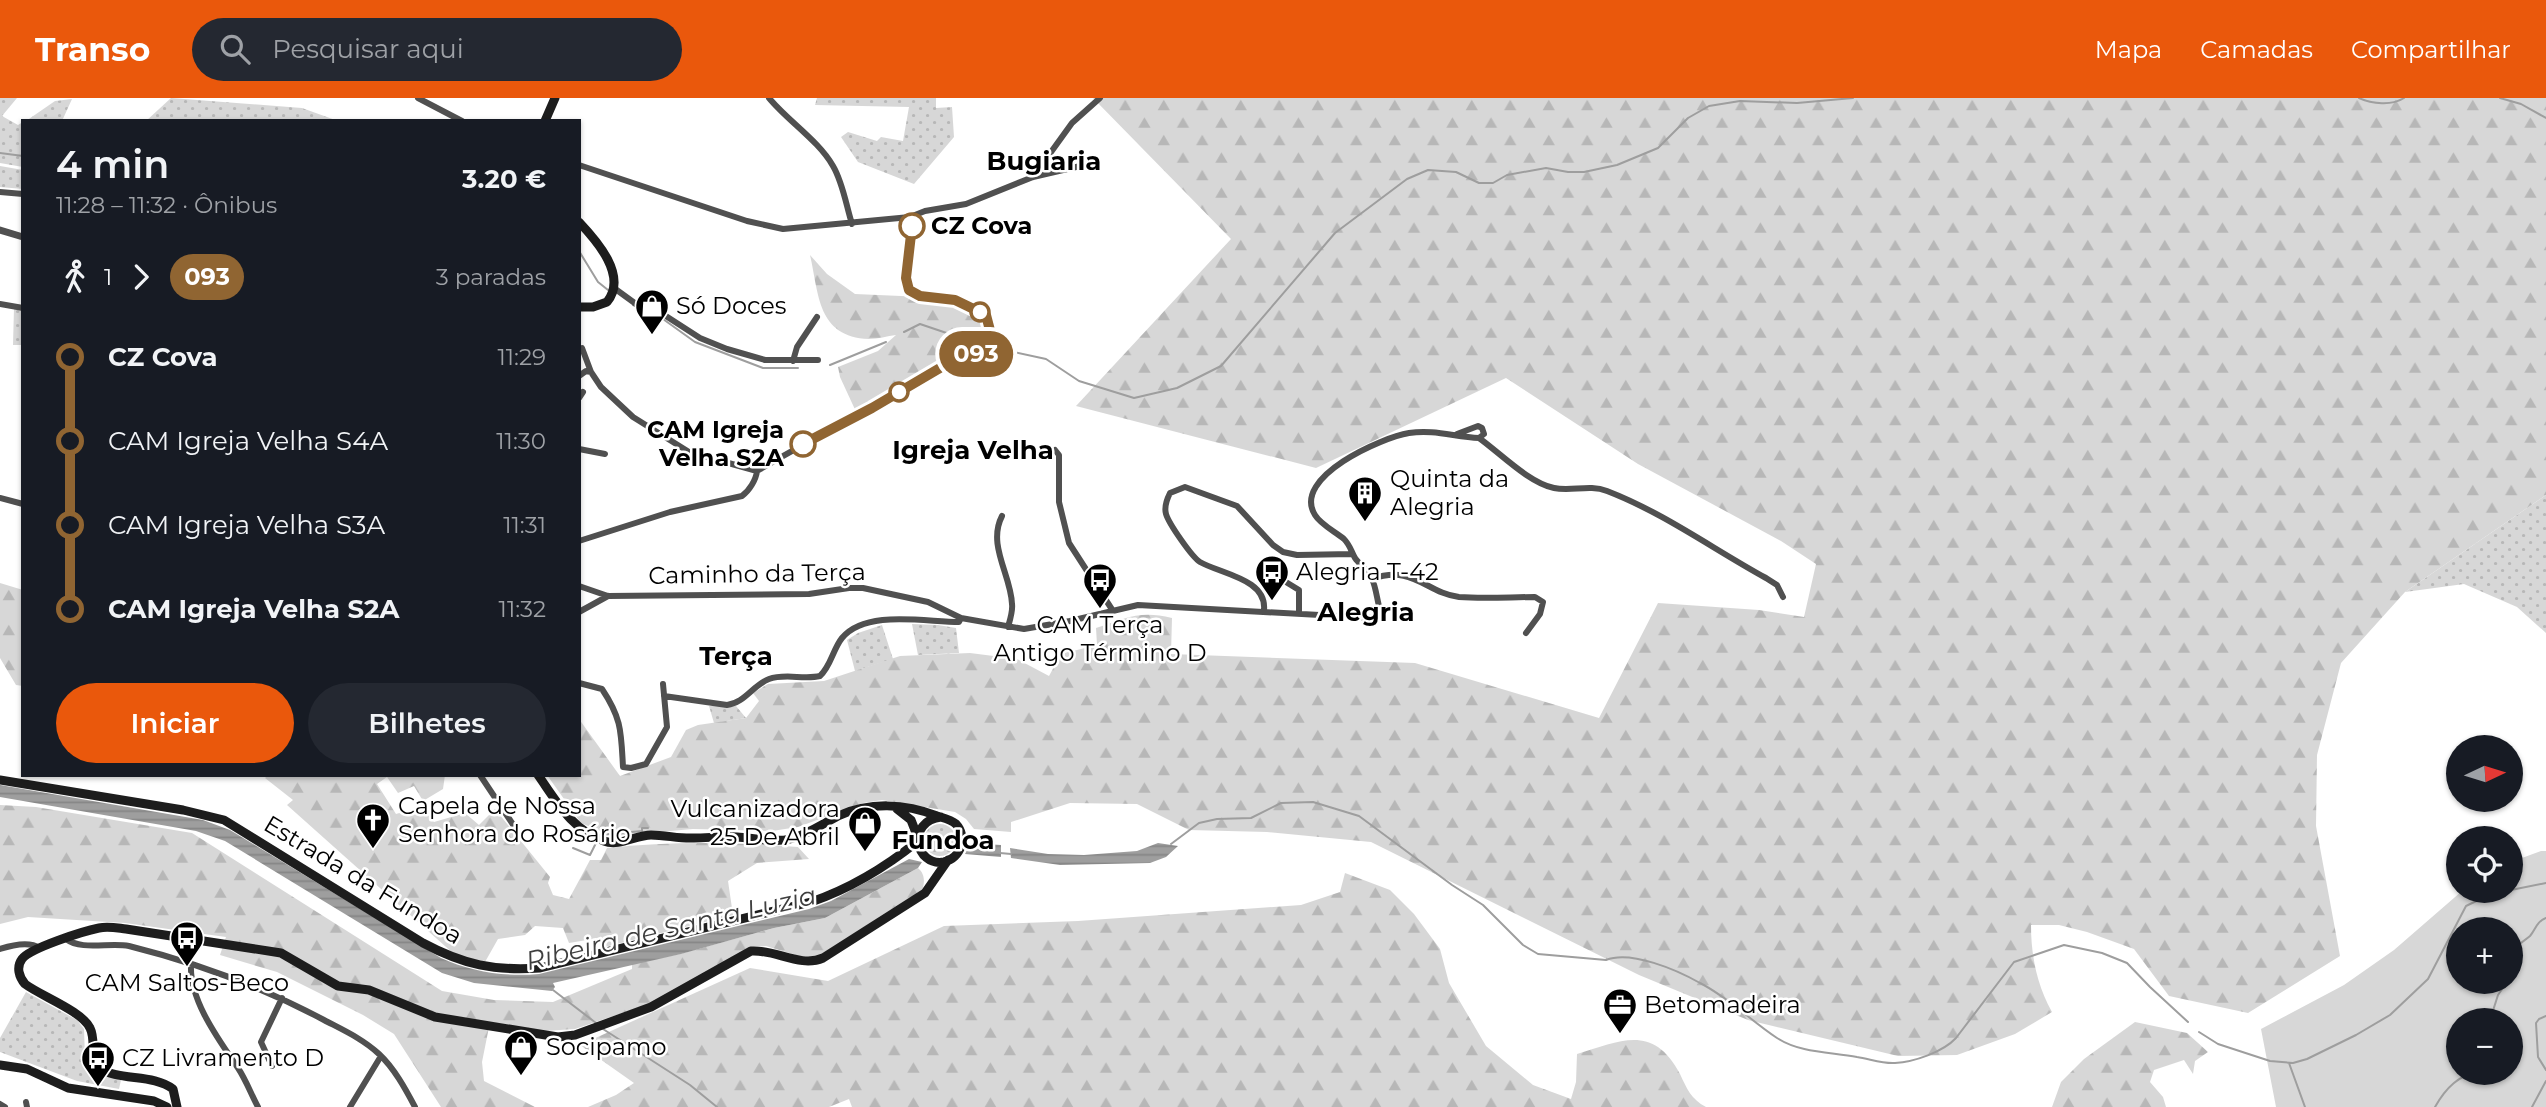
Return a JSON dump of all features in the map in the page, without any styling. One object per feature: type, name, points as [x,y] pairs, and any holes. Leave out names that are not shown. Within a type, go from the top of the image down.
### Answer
[{"type":"main road","points":[[546,119],[555,98]]},
{"type":"main road","points":[[581,224],[593,236],[604,254],[612,271],[614,288],[607,302],[593,307],[581,307]]},
{"type":"main road","points":[[177,1107],[173,1089],[166,1084],[117,1075],[97,1067],[92,1033],[86,1021],[25,984],[19,969],[23,958],[40,948],[100,927],[111,927],[281,953],[338,986],[369,990],[435,1017],[558,1037],[575,1035],[665,1001],[751,951],[765,950],[808,962],[817,961],[925,893],[962,841],[957,825],[941,817],[928,812],[890,806],[860,808],[840,815],[800,836],[785,840],[652,835],[612,843],[575,825],[539,777]]},
{"type":"main road","name":"Estrada da Fundoa","points":[[0,780],[170,808],[224,821],[423,943],[458,960],[499,969],[540,968],[811,902],[837,893],[902,854],[918,839]]},
{"type":"main road","points":[[890,806],[908,815],[926,857],[932,883]]},
{"type":"main road","points":[[918,839],[926,823],[941,817]]},
{"type":"main road","points":[[902,854],[926,857],[939,862],[952,858]]},
{"type":"main road","points":[[0,1065],[27,1069],[68,1088],[154,1101],[166,1107]]},
{"type":"street","points":[[418,98],[459,119]]},
{"type":"street","points":[[769,98],[790,122],[827,156],[840,180],[852,224]]},
{"type":"street","points":[[1032,177],[1072,122],[1100,98]]},
{"type":"street","points":[[581,166],[747,221],[790,230],[910,218],[925,211],[966,204],[1032,177],[1089,164]]},
{"type":"street","points":[[0,192],[21,194]]},
{"type":"street","points":[[581,540],[670,512],[742,496],[752,484],[757,471],[957,358],[980,353],[989,346],[992,338],[986,315],[955,300],[920,296],[909,290],[906,278],[912,226],[910,218]]},
{"type":"street","points":[[0,230],[21,236]]},
{"type":"street","points":[[614,288],[636,304],[655,309],[716,345],[765,360],[818,360]]},
{"type":"street","points":[[0,304],[21,309]]},
{"type":"street","points":[[793,361],[797,347],[817,317]]},
{"type":"street","points":[[582,348],[591,372],[601,387],[633,417],[689,452],[757,471]]},
{"type":"street","points":[[581,375],[586,371],[591,372]]},
{"type":"street","points":[[1457,434],[1478,426],[1485,433],[1479,438]]},
{"type":"street","points":[[1526,633],[1540,614],[1543,602],[1535,597],[1457,597],[1408,576],[1385,574],[1372,579],[1352,554],[1347,541],[1315,515],[1312,500],[1321,480],[1337,465],[1356,453],[1406,433],[1432,431],[1479,438],[1540,483],[1555,489],[1604,489],[1653,512],[1777,585],[1783,597]]},
{"type":"street","points":[[581,449],[605,454]]},
{"type":"street","points":[[1055,450],[1059,453],[1059,502],[1069,543],[1112,611]]},
{"type":"street","points":[[1264,610],[1261,593],[1236,577],[1202,563],[1192,555],[1166,514],[1170,493],[1185,487],[1237,506],[1273,545],[1283,552],[1297,555],[1352,554]]},
{"type":"street","points":[[0,498],[21,503]]},
{"type":"street","points":[[1002,516],[998,531],[998,549],[1012,603],[1008,627]]},
{"type":"street","points":[[1281,579],[1300,590],[1299,613]]},
{"type":"street","name":"Caminho da Terça","points":[[581,587],[608,596],[809,594],[863,588],[928,602],[961,618],[1008,627],[1037,628],[1138,605],[1374,618],[1380,610],[1372,579]]},
{"type":"street","points":[[581,611],[608,596]]},
{"type":"street","points":[[664,696],[737,704],[761,683],[770,679],[820,676],[841,640],[848,632],[865,624],[881,620],[959,622],[961,618]]},
{"type":"street","points":[[581,684],[602,689],[617,714],[623,766],[627,768],[646,764],[664,734],[667,727],[663,684]]},
{"type":"street","points":[[481,777],[514,826]]},
{"type":"street","points":[[66,939],[76,944],[123,945],[191,964],[282,998],[358,1038],[381,1056],[411,1105]]},
{"type":"street","points":[[0,949],[27,944],[40,948]]},
{"type":"street","points":[[191,964],[193,981],[212,1029],[238,1068],[258,1107]]},
{"type":"street","points":[[272,1066],[261,1042],[282,998]]},
{"type":"street","points":[[350,1107],[381,1056]]},
{"type":"street","points":[[0,1104],[5,1107]]},
{"type":"green space","points":[[0,98],[17,98],[2,116],[18,125],[21,123],[21,167],[0,163]]},
{"type":"green space","points":[[171,98],[302,108],[332,119],[148,119]]},
{"type":"green space","points":[[817,98],[936,98],[936,108],[952,107],[954,137],[914,184],[858,162],[841,137],[848,132],[877,141],[881,137],[903,141],[909,107],[815,105]]},
{"type":"green space","points":[[1093,98],[2546,98],[2546,495],[2405,592],[2341,663],[2317,755],[2316,826],[2340,956],[2248,1013],[2169,996],[2134,949],[2059,925],[2031,925],[2036,970],[2052,1012],[2015,1034],[1957,1055],[1898,1056],[1748,1020],[1639,975],[1371,842],[1267,832],[1189,830],[1137,804],[1070,803],[1011,822],[1011,832],[974,829],[966,819],[955,812],[882,800],[863,803],[798,827],[772,831],[693,829],[612,836],[581,823],[548,777],[581,777],[581,722],[620,776],[671,757],[686,730],[698,725],[746,718],[759,701],[753,693],[768,684],[824,681],[900,656],[970,653],[1017,659],[1049,676],[1061,654],[1097,645],[1096,628],[1133,616],[1172,618],[1171,654],[1415,663],[1599,718],[1658,603],[1759,610],[1804,617],[1816,564],[1781,541],[1638,464],[1506,378],[1316,468],[1076,406],[1231,239]]},
{"type":"green space","points":[[72,99],[63,119],[29,119],[55,101]]},
{"type":"green space","points":[[0,166],[21,170],[21,189],[0,187]]},
{"type":"green space","points":[[810,255],[827,274],[855,294],[947,298],[986,315],[992,338],[980,353],[957,358],[858,416],[838,367],[878,351],[896,335],[869,339],[839,331],[823,311]]},
{"type":"green space","points":[[14,308],[21,310],[21,345],[13,345]]},
{"type":"green space","points":[[2546,495],[2546,633],[2517,607],[2464,584],[2405,592]]},
{"type":"green space","points":[[0,583],[21,589],[21,686],[16,685],[0,658]]},
{"type":"green space","points":[[912,624],[956,628],[959,653],[918,655]]},
{"type":"green space","points":[[882,625],[893,659],[855,671],[847,640],[858,633]]},
{"type":"green space","points":[[709,706],[736,706],[746,718],[714,723]]},
{"type":"green space","points":[[387,777],[377,784],[396,814],[423,806],[434,822],[465,813],[479,825],[495,809],[550,877],[548,883],[553,895],[569,899],[590,860],[601,860],[607,848],[679,843],[774,845],[798,847],[809,859],[757,863],[728,881],[733,915],[601,948],[599,938],[569,943],[563,928],[535,926],[525,935],[498,939],[485,962],[455,955],[287,805],[293,800],[265,778]]},
{"type":"green space","points":[[387,777],[445,777],[443,789],[423,801],[414,786],[398,793]]},
{"type":"green space","points":[[0,805],[36,807],[192,833],[442,991],[494,1000],[553,1002],[632,969],[632,964],[825,918],[918,868],[924,881],[922,891],[812,960],[766,946],[750,947],[658,1001],[575,1029],[545,1031],[490,1022],[482,1062],[484,1081],[535,1107],[441,1107],[394,1034],[363,1015],[277,972],[220,955],[226,937],[125,923],[28,917],[0,924]]},
{"type":"green space","points":[[940,824],[951,829],[956,840],[951,851],[940,856],[929,851],[924,840],[929,829]]},
{"type":"green space","points":[[2546,851],[2546,1107],[2276,1107],[2261,1029],[2344,985],[2394,950],[2448,903],[2523,903],[2523,858]]},
{"type":"green space","points":[[1345,873],[1390,890],[1414,914],[1440,949],[1449,983],[1486,1046],[1533,1085],[1571,1099],[1576,1082],[1577,1054],[1608,1044],[1635,1040],[1659,1048],[1670,1058],[1687,1089],[1706,1107],[852,1107],[849,1099],[829,1107],[588,1107],[616,1095],[634,1083],[580,1045],[750,968],[828,981],[944,926],[1078,921],[1301,905],[1340,892]]},
{"type":"green space","points":[[26,992],[77,1020],[84,1029],[85,1057],[92,1072],[121,1080],[119,1089],[77,1081],[0,1052],[0,1038]]},
{"type":"green space","points":[[2135,1022],[2187,1033],[2208,1052],[2195,1061],[2193,1074],[2184,1060],[2154,1070],[2150,1082],[2163,1097],[2166,1107],[2052,1107],[2061,1082],[2084,1059]]},
{"type":"shaded area","points":[[0,785],[203,820],[230,830],[441,958],[465,967],[501,974],[539,974],[809,909],[831,901],[909,859],[922,862],[918,868],[825,918],[774,928],[681,954],[553,983],[555,987],[552,991],[474,983],[442,973],[225,841],[196,831],[0,797]]},
{"type":"shaded area","points":[[971,843],[1001,845],[1001,857],[965,854]]},
{"type":"shaded area","points":[[1158,843],[1178,846],[1166,857],[1150,863],[1060,865],[1011,858],[1010,848],[1048,854],[1084,855],[1137,851]]},
{"type":"waterway","points":[[991,347],[1046,359],[1079,381],[1134,398],[1177,388],[1221,366],[1335,233],[1407,179],[1428,170],[1456,172],[1479,183],[1493,183],[1507,175],[1546,168],[1584,172],[1617,165],[1658,148],[1688,118],[1709,106],[1740,101],[1797,103],[1853,98]]},
{"type":"waterway","points":[[2359,98],[2382,103],[2404,98]]},
{"type":"waterway","points":[[2500,98],[2521,104],[2546,118]]},
{"type":"waterway","points":[[0,153],[21,156]]},
{"type":"waterway","points":[[581,254],[598,282],[608,290]]},
{"type":"waterway","points":[[633,305],[656,314],[695,342],[763,368],[798,368]]},
{"type":"waterway","points":[[904,332],[920,324],[985,346]]},
{"type":"waterway","points":[[830,365],[886,342]]},
{"type":"waterway","name":"Ribeira de Santa Luzia","points":[[1171,844],[1199,823],[1217,819],[1251,818],[1281,803],[1313,802],[1359,816],[1483,905],[1523,945],[1538,954],[1606,960],[1641,959],[1667,967],[1710,989],[1777,1038],[1795,1047],[1816,1051],[1890,1063],[1911,1061],[1928,1055],[1944,1048],[1956,1038],[2014,962],[2064,945],[2102,953],[2127,963],[2188,1022]]},
{"type":"waterway","points":[[600,835],[642,831],[642,828],[648,828]]},
{"type":"waterway","points":[[573,848],[590,855],[596,843]]},
{"type":"waterway","name":"Ribeira de Santa Luzia","points":[[1000,853],[1011,854]]},
{"type":"waterway","name":"Ribeira de Santa Luzia","points":[[2523,888],[2546,883]]},
{"type":"waterway","name":"Ribeira de Santa Luzia","points":[[2199,1032],[2218,1044],[2270,1061],[2293,1063],[2307,1059],[2390,1015],[2428,979],[2466,906],[2472,903]]},
{"type":"waterway","points":[[2523,941],[2546,918]]},
{"type":"waterway","points":[[553,990],[596,1023]]},
{"type":"waterway","points":[[2494,1008],[2499,994]]},
{"type":"waterway","points":[[2546,1016],[2536,1023],[2538,1057],[2546,1070]]},
{"type":"waterway","points":[[603,1029],[690,1085],[717,1107]]},
{"type":"waterway","points":[[2289,1063],[2305,1107]]},
{"type":"waterway","points":[[2532,1107],[2546,1081]]},
{"type":"waterway","points":[[2435,1107],[2451,1085]]},
{"type":"bus line","name":"093","points":[[803,444],[872,408],[957,358],[980,353],[989,346],[992,338],[986,315],[955,300],[920,296],[909,290],[906,278],[912,226]]},
{"type":"place","name":"CZ Cova","points":[[912,226]]},
{"type":"place","name":"Só Doces","points":[[652,336]]},
{"type":"place","name":"CAM Igreja Velha S2A","points":[[803,444]]},
{"type":"place","name":"Quinta da Alegria","points":[[1365,523]]},
{"type":"place","name":"Alegria T-42","points":[[1272,602]]},
{"type":"place","name":"CAM Terça Antigo Término D","points":[[1100,610]]},
{"type":"place","name":"Capela de Nossa Senhora do Rosário","points":[[373,850]]},
{"type":"place","name":"Vulcanizadora 25 De Abril","points":[[865,853]]},
{"type":"place","name":"CAM Saltos-Beco","points":[[187,968]]},
{"type":"place","name":"Betomadeira","points":[[1620,1035]]},
{"type":"place","name":"Socipamo","points":[[521,1077]]},
{"type":"place","name":"CZ Livramento D","points":[[98,1088]]},
{"type":"district","name":"Bugiaria","points":[[1044,161]]},
{"type":"district","name":"Igreja Velha","points":[[973,450]]},
{"type":"district","name":"Alegria","points":[[1366,612]]},
{"type":"district","name":"Terça","points":[[736,656]]},
{"type":"district","name":"Fundoa","points":[[943,840]]}]
